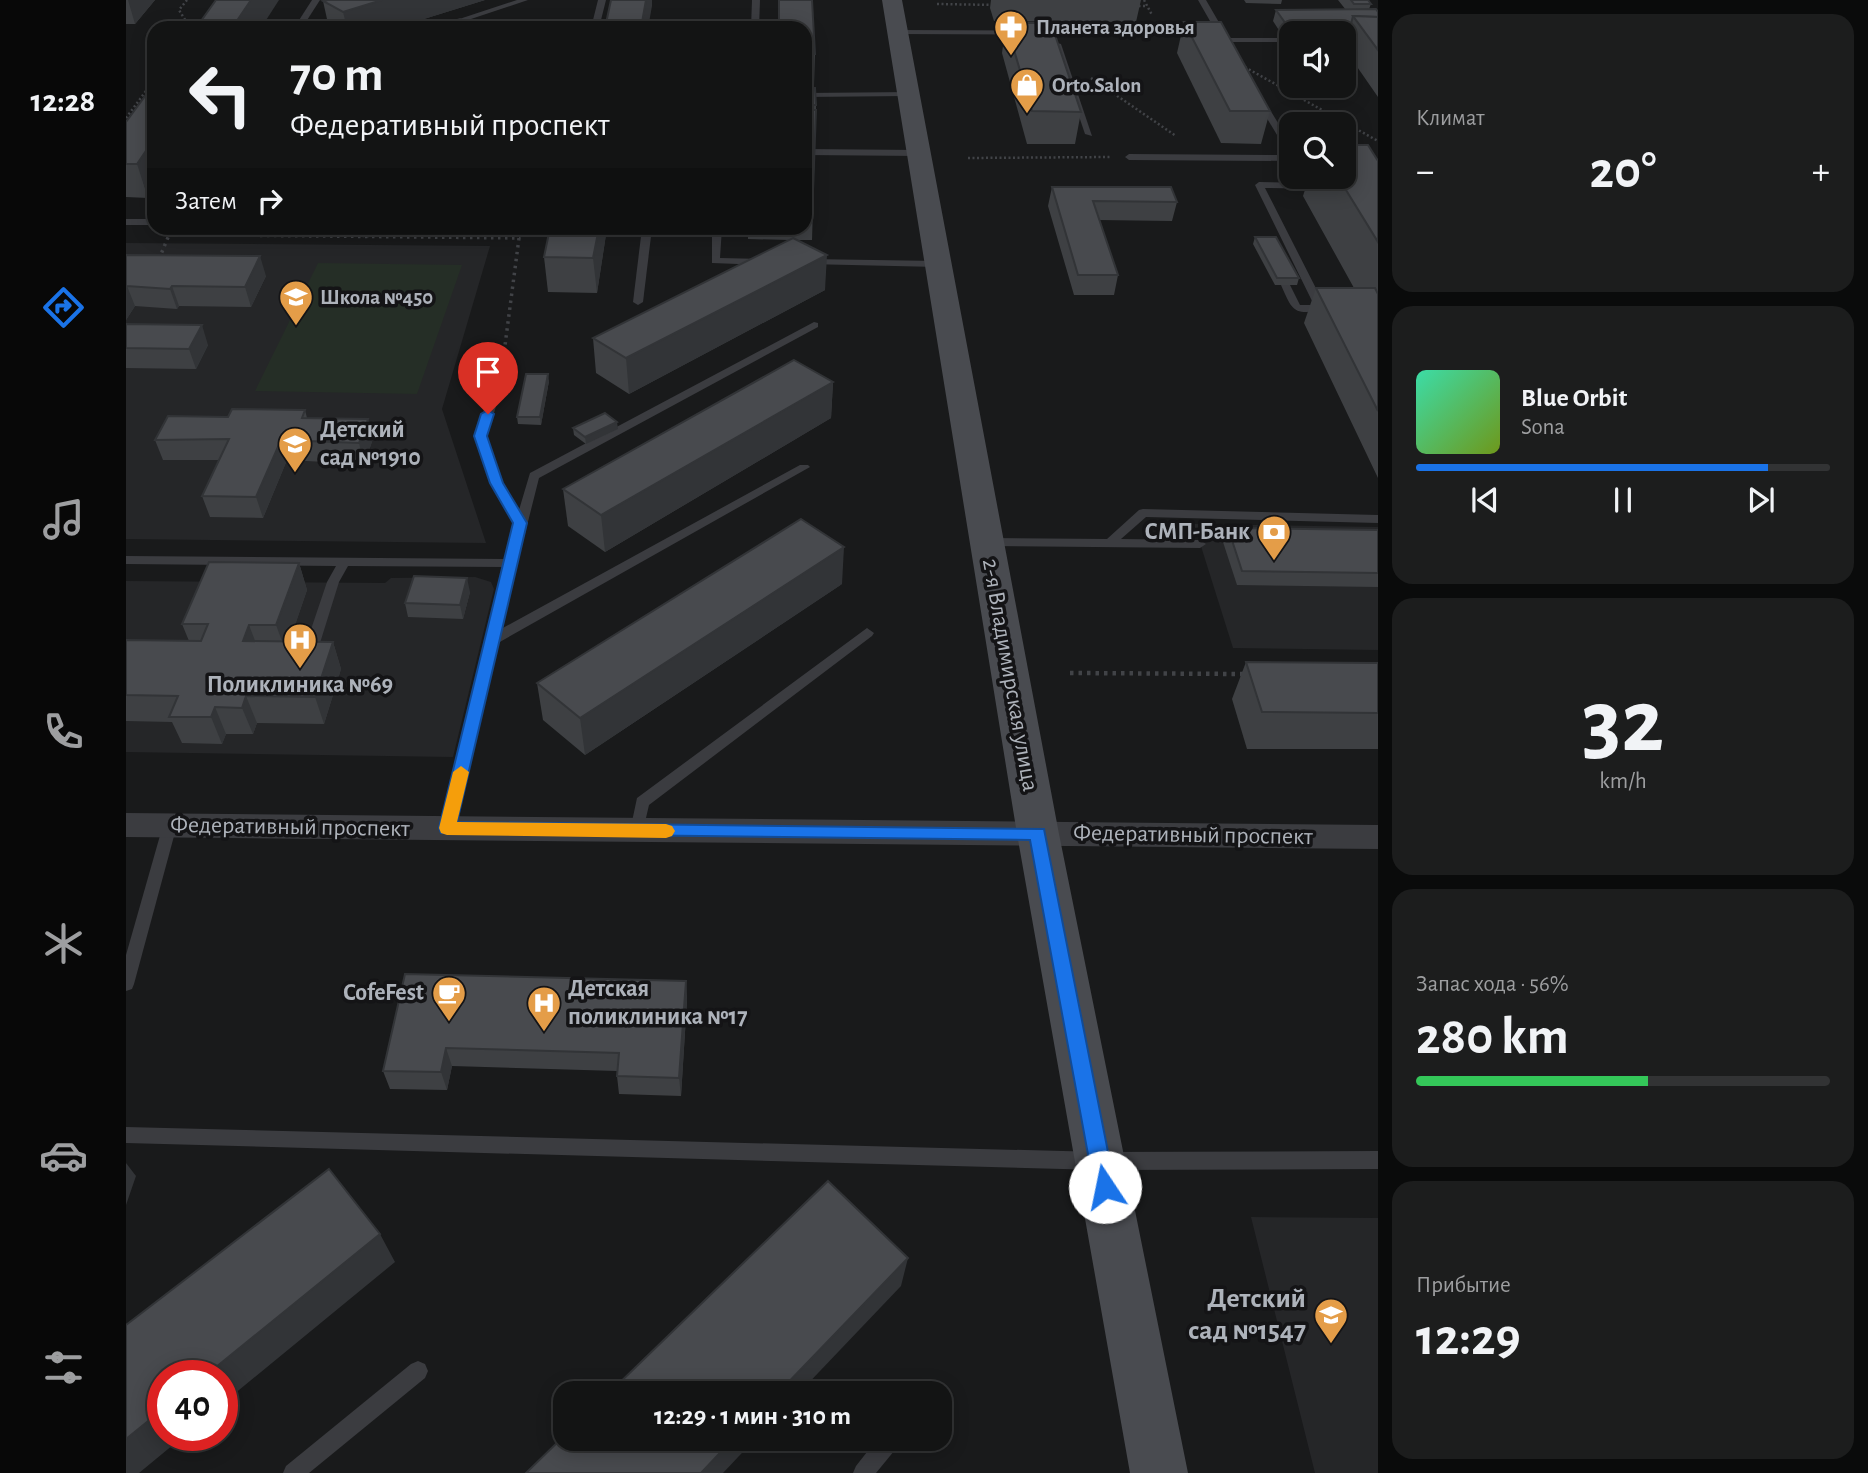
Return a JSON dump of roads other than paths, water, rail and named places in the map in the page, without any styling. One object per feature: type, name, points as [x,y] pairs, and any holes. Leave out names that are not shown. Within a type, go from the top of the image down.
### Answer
[{"type":"street","name":"2-я Владимирская улица","points":[[892,0],[1038,834],[1159,1473]]},
{"type":"street","name":"Федеративный проспект","points":[[126,825],[1378,836]]},
{"type":"lane","points":[[302,21],[316,0]]},
{"type":"lane","points":[[458,21],[524,0]]},
{"type":"lane","points":[[597,21],[602,0]]},
{"type":"lane","points":[[755,21],[756,0]]},
{"type":"lane","points":[[1202,0],[1239,63]]},
{"type":"lane","points":[[898,32],[1054,32],[1279,39]]},
{"type":"lane","points":[[1054,32],[1089,134]]},
{"type":"lane","points":[[1252,86],[1279,133]]},
{"type":"lane","points":[[812,95],[908,94]]},
{"type":"lane","points":[[812,152],[919,153]]},
{"type":"lane","points":[[1129,157],[1279,156]]},
{"type":"lane","points":[[1279,185],[1259,185],[1326,308],[1296,308],[1286,285]]},
{"type":"lane","points":[[126,222],[147,222]]},
{"type":"lane","points":[[638,302],[646,235]]},
{"type":"lane","points":[[717,235],[715,261],[781,262]]},
{"type":"lane","points":[[794,262],[938,264]]},
{"type":"lane","points":[[447,828],[510,563],[534,476],[814,325]]},
{"type":"lane","points":[[502,370],[481,436],[496,483],[520,523]]},
{"type":"lane","points":[[492,640],[804,467]]},
{"type":"lane","points":[[1110,543],[1143,513],[1378,519]]},
{"type":"lane","points":[[987,542],[1200,544]]},
{"type":"lane","points":[[126,560],[510,563]]},
{"type":"lane","points":[[307,660],[333,582],[344,562]]},
{"type":"lane","points":[[638,831],[642,802],[867,633]]},
{"type":"lane","points":[[126,984],[170,825]]},
{"type":"lane","points":[[126,1135],[1100,1161],[1378,1160]]},
{"type":"lane","points":[[293,1473],[418,1371]]},
{"type":"lane","points":[[863,1473],[881,1451]]},
{"type":"place","name":"Планета здоровья","points":[[1011,57]]},
{"type":"place","name":"Orto.Salon","points":[[1027,115]]},
{"type":"place","name":"Школа №450","points":[[296,327]]},
{"type":"place","name":"Детский сад №1910","points":[[295,474]]},
{"type":"place","name":"СМП-Банк","points":[[1274,562]]},
{"type":"place","name":"Поликлиника №69","points":[[300,670]]},
{"type":"place","name":"CofeFest","points":[[449,1023]]},
{"type":"place","name":"Детская поликлиника №17","points":[[544,1033]]},
{"type":"place","name":"Детский сад №1547","points":[[1331,1345]]}]
